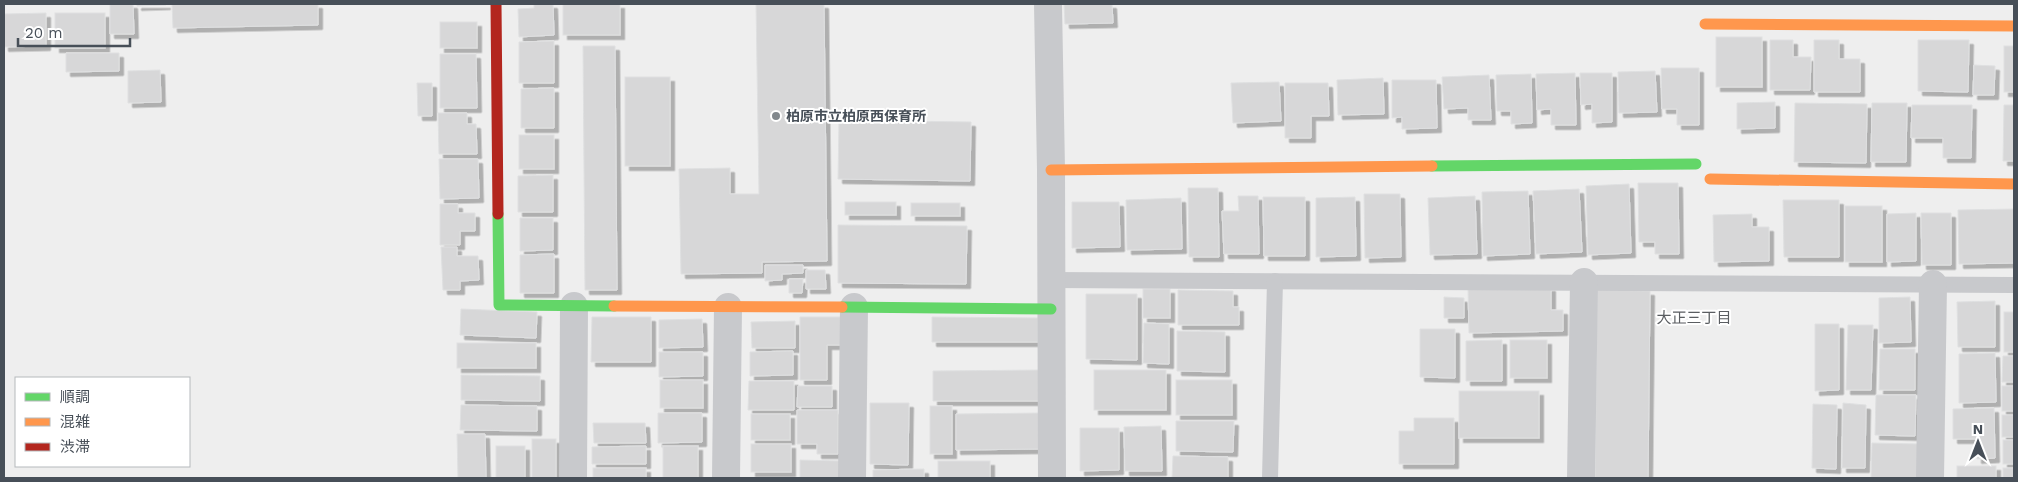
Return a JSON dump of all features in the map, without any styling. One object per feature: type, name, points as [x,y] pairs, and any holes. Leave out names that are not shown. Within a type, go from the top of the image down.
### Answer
[{"type":"street","points":[[496,4],[499,305],[1050,308]]},
{"type":"street","points":[[1048,4],[1051,170],[1052,478]]},
{"type":"street","points":[[1706,24],[2014,26]]},
{"type":"street","points":[[1051,170],[1696,164]]},
{"type":"street","points":[[1710,179],[2014,184]]},
{"type":"street","points":[[1581,478],[1584,282]]},
{"type":"street","points":[[1930,478],[1933,284]]},
{"type":"street","points":[[573,478],[574,306]]},
{"type":"street","points":[[726,478],[728,307]]},
{"type":"street","points":[[852,478],[854,307]]},
{"type":"lane","points":[[1050,280],[2014,285]]},
{"type":"lane","points":[[1270,478],[1275,281]]},
{"type":"building","points":[[110,4],[133,4],[134,34],[110,34]]},
{"type":"building","points":[[137,4],[166,4],[166,5],[137,6]]},
{"type":"building","points":[[172,4],[318,4],[318,25],[173,28]]},
{"type":"building","points":[[534,4],[553,4],[554,35],[519,37],[518,9],[534,8]]},
{"type":"building","points":[[563,4],[620,4],[620,35],[563,35]]},
{"type":"building","points":[[756,4],[824,4],[827,261],[762,262],[762,273],[681,274],[679,169],[730,168],[730,194],[759,194]]},
{"type":"building","points":[[1064,4],[1112,4],[1113,23],[1065,24]]},
{"type":"building","points":[[46,13],[46,46],[4,47],[4,14]]},
{"type":"building","points":[[55,13],[105,13],[105,48],[55,48]]},
{"type":"building","points":[[440,22],[477,22],[477,48],[440,48]]},
{"type":"building","points":[[1716,37],[1762,37],[1762,87],[1716,87]]},
{"type":"building","points":[[1770,40],[1793,40],[1793,57],[1811,57],[1810,90],[1770,90]]},
{"type":"building","points":[[1814,40],[1839,40],[1839,59],[1860,59],[1860,92],[1814,92]]},
{"type":"building","points":[[1918,40],[1969,40],[1968,92],[1918,91]]},
{"type":"building","points":[[554,41],[554,83],[519,83],[519,42]]},
{"type":"building","points":[[583,46],[615,46],[617,290],[585,290]]},
{"type":"building","points":[[2004,46],[2014,46],[2014,92],[2004,92]]},
{"type":"building","points":[[66,53],[119,53],[119,71],[66,72]]},
{"type":"building","points":[[440,54],[476,54],[477,108],[440,108]]},
{"type":"building","points":[[1974,65],[1995,66],[1994,95],[1973,95]]},
{"type":"building","points":[[1661,68],[1699,68],[1699,125],[1677,125],[1677,109],[1662,109]]},
{"type":"building","points":[[160,70],[161,102],[128,103],[128,71]]},
{"type":"building","points":[[1655,71],[1657,112],[1619,113],[1618,72]]},
{"type":"building","points":[[1575,73],[1576,125],[1551,125],[1551,109],[1537,110],[1536,74]]},
{"type":"building","points":[[1580,73],[1612,73],[1612,122],[1592,123],[1592,104],[1581,105]]},
{"type":"building","points":[[1531,74],[1532,123],[1511,124],[1511,111],[1497,111],[1496,75]]},
{"type":"building","points":[[1489,75],[1491,120],[1468,120],[1468,108],[1444,109],[1442,77]]},
{"type":"building","points":[[625,77],[670,77],[670,166],[625,166]]},
{"type":"building","points":[[1383,78],[1384,114],[1338,115],[1337,80]]},
{"type":"building","points":[[1392,80],[1436,80],[1437,128],[1402,129],[1402,117],[1392,118]]},
{"type":"building","points":[[1279,82],[1281,121],[1233,123],[1231,83]]},
{"type":"building","points":[[417,83],[432,83],[432,116],[418,116]]},
{"type":"building","points":[[1285,83],[1328,83],[1329,116],[1311,116],[1311,138],[1285,138]]},
{"type":"building","points":[[554,88],[554,128],[521,128],[521,89]]},
{"type":"building","points":[[1775,102],[1775,128],[1737,129],[1737,103]]},
{"type":"building","points":[[1795,103],[1867,104],[1866,163],[1794,162]]},
{"type":"building","points":[[1872,103],[1907,103],[1906,162],[1871,162]]},
{"type":"building","points":[[1912,105],[1972,105],[1971,158],[1943,158],[1943,138],[1911,138]]},
{"type":"building","points":[[2004,105],[2014,105],[2014,161],[2003,161]]},
{"type":"building","points":[[438,113],[467,113],[467,124],[476,124],[477,154],[439,154]]},
{"type":"building","points":[[839,120],[971,122],[970,181],[838,179]]},
{"type":"building","points":[[519,135],[554,135],[554,169],[519,169]]},
{"type":"building","points":[[439,159],[478,159],[479,198],[440,199]]},
{"type":"building","points":[[553,175],[553,212],[518,212],[518,176]]},
{"type":"building","points":[[1638,183],[1678,183],[1679,254],[1655,254],[1655,242],[1639,242]]},
{"type":"building","points":[[1629,184],[1631,253],[1588,255],[1586,186]]},
{"type":"building","points":[[1188,188],[1218,188],[1219,257],[1189,257]]},
{"type":"building","points":[[1579,189],[1582,252],[1536,254],[1533,191]]},
{"type":"building","points":[[1528,191],[1530,254],[1483,256],[1482,192]]},
{"type":"building","points":[[1364,194],[1400,194],[1401,257],[1365,258]]},
{"type":"building","points":[[1238,196],[1258,196],[1259,254],[1224,254],[1222,211],[1239,211]]},
{"type":"building","points":[[1475,196],[1477,254],[1430,255],[1428,198]]},
{"type":"building","points":[[1263,197],[1305,197],[1305,256],[1264,256]]},
{"type":"building","points":[[1355,197],[1356,256],[1316,257],[1316,198]]},
{"type":"building","points":[[1181,198],[1182,249],[1127,250],[1126,200]]},
{"type":"building","points":[[1783,200],[1839,200],[1839,257],[1784,257]]},
{"type":"building","points":[[845,202],[896,202],[896,215],[845,215]]},
{"type":"building","points":[[1072,202],[1119,202],[1120,247],[1072,248]]},
{"type":"building","points":[[911,203],[960,203],[960,216],[911,216]]},
{"type":"building","points":[[440,204],[458,204],[458,213],[475,213],[475,231],[460,231],[460,245],[440,245]]},
{"type":"building","points":[[1845,206],[1882,206],[1882,262],[1845,262]]},
{"type":"building","points":[[2014,209],[2014,263],[1959,264],[1958,210]]},
{"type":"building","points":[[1916,213],[1916,261],[1887,262],[1887,214]]},
{"type":"building","points":[[1921,213],[1951,213],[1951,265],[1922,265]]},
{"type":"building","points":[[1752,214],[1752,227],[1769,227],[1769,261],[1714,262],[1713,215]]},
{"type":"building","points":[[520,218],[553,218],[553,250],[520,251]]},
{"type":"building","points":[[838,225],[967,226],[966,284],[838,283]]},
{"type":"building","points":[[441,247],[457,247],[457,256],[478,256],[479,280],[460,281],[460,290],[443,290]]},
{"type":"building","points":[[554,254],[554,293],[520,293],[520,255]]},
{"type":"building","points":[[765,265],[803,265],[803,273],[782,274],[782,280],[765,281]]},
{"type":"building","points":[[806,270],[825,270],[826,289],[806,289]]},
{"type":"building","points":[[789,279],[803,279],[802,293],[789,293]]},
{"type":"building","points":[[1551,287],[1551,310],[1563,310],[1563,331],[1469,333],[1468,289]]},
{"type":"building","points":[[1143,289],[1170,289],[1170,318],[1143,318]]},
{"type":"building","points":[[1178,290],[1233,291],[1233,307],[1239,307],[1239,325],[1178,325]]},
{"type":"building","points":[[1597,290],[1650,291],[1648,478],[1595,478]]},
{"type":"building","points":[[1086,294],[1137,294],[1137,360],[1086,359]]},
{"type":"building","points":[[1444,297],[1464,298],[1464,318],[1444,318]]},
{"type":"building","points":[[1910,297],[1911,342],[1879,343],[1879,298]]},
{"type":"building","points":[[1995,301],[1995,347],[1958,347],[1957,302]]},
{"type":"building","points":[[461,309],[537,312],[536,338],[460,335]]},
{"type":"building","points":[[2004,312],[2014,312],[2014,352],[2004,352]]},
{"type":"building","points":[[592,317],[651,317],[651,362],[591,362]]},
{"type":"building","points":[[800,317],[846,317],[846,345],[827,345],[827,380],[800,380]]},
{"type":"building","points":[[932,317],[1038,318],[1038,342],[932,342]]},
{"type":"building","points":[[702,319],[703,347],[659,348],[659,320]]},
{"type":"building","points":[[795,321],[795,348],[752,348],[751,322]]},
{"type":"building","points":[[1144,323],[1169,324],[1169,364],[1143,363]]},
{"type":"building","points":[[1815,324],[1839,324],[1839,390],[1815,391]]},
{"type":"building","points":[[1848,325],[1873,325],[1871,390],[1846,390]]},
{"type":"building","points":[[1420,329],[1455,329],[1455,378],[1420,377]]},
{"type":"building","points":[[1177,331],[1225,332],[1225,372],[1177,371]]},
{"type":"building","points":[[1502,340],[1502,381],[1466,381],[1466,341]]},
{"type":"building","points":[[1510,340],[1547,340],[1547,378],[1510,378]]},
{"type":"building","points":[[457,343],[536,343],[536,368],[457,368]]},
{"type":"building","points":[[1880,349],[1915,349],[1915,390],[1879,390]]},
{"type":"building","points":[[793,351],[793,375],[750,376],[750,352]]},
{"type":"building","points":[[659,352],[703,352],[703,376],[659,377]]},
{"type":"building","points":[[1995,353],[1996,402],[1959,403],[1959,354]]},
{"type":"building","points":[[2003,356],[2014,356],[2014,382],[2002,382]]},
{"type":"building","points":[[1040,370],[1040,401],[933,401],[933,371]]},
{"type":"building","points":[[1094,370],[1166,370],[1166,410],[1094,410]]},
{"type":"building","points":[[461,375],[540,376],[540,401],[461,400]]},
{"type":"building","points":[[660,380],[703,380],[703,408],[660,408]]},
{"type":"building","points":[[1176,380],[1232,380],[1232,415],[1176,415]]},
{"type":"building","points":[[749,381],[794,381],[794,410],[748,410]]},
{"type":"building","points":[[798,386],[832,386],[832,407],[797,407]]},
{"type":"building","points":[[2002,386],[2014,386],[2014,411],[2002,411]]},
{"type":"building","points":[[1459,391],[1539,391],[1539,438],[1459,438]]},
{"type":"building","points":[[1876,395],[1916,395],[1915,436],[1875,435]]},
{"type":"building","points":[[870,403],[909,403],[908,465],[870,464]]},
{"type":"building","points":[[1843,403],[1866,405],[1865,468],[1842,468]]},
{"type":"building","points":[[1813,404],[1837,405],[1836,469],[1812,468]]},
{"type":"building","points":[[461,405],[537,406],[537,431],[460,430]]},
{"type":"building","points":[[930,406],[952,406],[952,454],[930,454]]},
{"type":"building","points":[[1994,408],[1995,458],[1977,459],[1977,439],[1953,439],[1953,409]]},
{"type":"building","points":[[797,410],[838,410],[838,454],[817,454],[817,444],[797,444]]},
{"type":"building","points":[[658,413],[702,413],[702,442],[658,443]]},
{"type":"building","points":[[1040,413],[1040,449],[956,450],[956,414]]},
{"type":"building","points":[[751,414],[790,414],[790,440],[751,440]]},
{"type":"building","points":[[2002,415],[2014,415],[2014,437],[2002,437]]},
{"type":"building","points":[[1414,418],[1454,418],[1454,464],[1399,464],[1399,431],[1414,431]]},
{"type":"building","points":[[1176,421],[1234,421],[1233,452],[1176,451]]},
{"type":"building","points":[[593,423],[645,423],[646,443],[594,443]]},
{"type":"building","points":[[1161,426],[1162,471],[1125,471],[1124,427]]},
{"type":"building","points":[[1080,428],[1119,428],[1119,470],[1080,471]]},
{"type":"building","points":[[457,434],[485,434],[486,478],[458,478]]},
{"type":"building","points":[[532,439],[556,439],[556,478],[532,478]]},
{"type":"building","points":[[2003,440],[2014,440],[2014,464],[2003,464]]},
{"type":"building","points":[[1872,443],[1921,444],[1921,478],[1871,478]]},
{"type":"building","points":[[751,444],[791,444],[791,472],[751,472]]},
{"type":"building","points":[[496,446],[525,446],[525,478],[496,478]]},
{"type":"building","points":[[646,446],[646,464],[592,464],[592,447]]},
{"type":"building","points":[[663,446],[698,446],[698,478],[663,478]]},
{"type":"building","points":[[1173,456],[1228,457],[1228,478],[1172,478]]},
{"type":"building","points":[[800,460],[841,461],[840,478],[800,478]]},
{"type":"building","points":[[938,461],[990,461],[990,478],[938,478]]},
{"type":"building","points":[[1957,466],[1996,466],[1996,478],[1957,478]]},
{"type":"building","points":[[593,468],[646,468],[646,478],[593,478]]},
{"type":"building","points":[[2003,468],[2014,468],[2014,478],[2003,478]]},
{"type":"building","points":[[924,469],[924,478],[873,478],[873,470]]},
{"type":"traffic: fast","points":[[1432,166],[1696,164]]},
{"type":"traffic: fast","points":[[498,214],[499,305],[614,306]]},
{"type":"traffic: fast","points":[[842,307],[1051,309]]},
{"type":"traffic: slow","points":[[1705,24],[2014,26]]},
{"type":"traffic: slow","points":[[1051,170],[1432,166]]},
{"type":"traffic: slow","points":[[1710,179],[2014,184]]},
{"type":"traffic: slow","points":[[614,306],[842,307]]},
{"type":"traffic: jam","points":[[496,4],[498,214]]},
{"type":"place","name":"柏原市立柏原西保育所","points":[[776,116]]},
{"type":"district","name":"大正三丁目","points":[[1694,318]]}]
